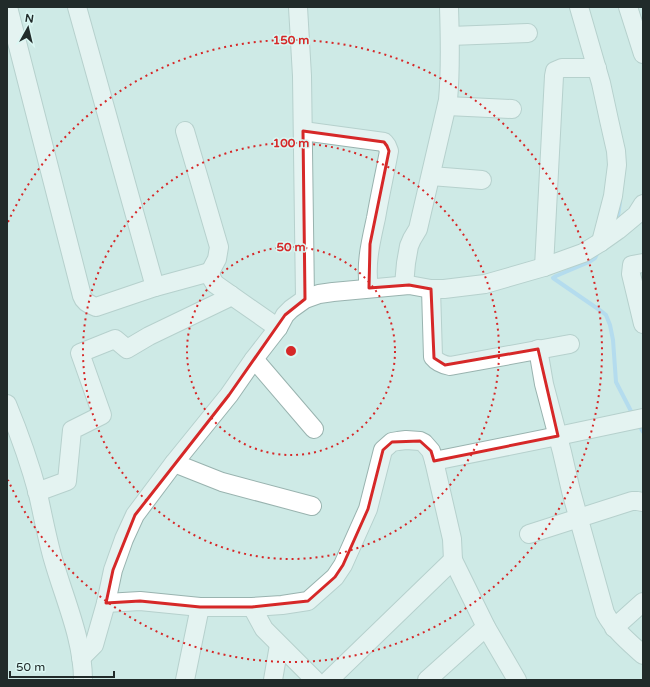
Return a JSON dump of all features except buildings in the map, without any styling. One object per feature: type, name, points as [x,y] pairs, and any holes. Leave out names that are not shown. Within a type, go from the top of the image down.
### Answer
[{"type":"street","points":[[8,7],[84,300],[96,307],[155,287],[210,272]]},
{"type":"street","points":[[77,7],[155,287]]},
{"type":"street","points":[[298,7],[302,76],[305,299]]},
{"type":"street","points":[[404,285],[407,254],[412,239],[418,229],[447,106],[450,81],[449,7]]},
{"type":"street","points":[[579,7],[601,83],[616,151],[616,165],[612,196],[601,242]]},
{"type":"street","points":[[628,7],[643,54]]},
{"type":"street","points":[[450,36],[528,33]]},
{"type":"street","points":[[544,267],[555,71],[562,68],[597,68]]},
{"type":"street","points":[[447,106],[512,109]]},
{"type":"street","points":[[303,130],[384,142],[387,146],[389,151],[370,244],[367,278],[369,288]]},
{"type":"street","points":[[185,131],[219,247],[217,259],[210,272],[212,279],[215,284],[278,328]]},
{"type":"street","points":[[431,176],[482,180]]},
{"type":"street","points":[[81,658],[94,645],[118,557],[135,514],[229,395],[278,328],[285,315],[291,309],[305,299],[319,294],[404,285],[444,289],[485,284],[544,267],[583,253],[601,242],[636,215],[643,204]]},
{"type":"street","points":[[643,263],[632,265],[631,274],[643,324]]},
{"type":"street","points":[[432,289],[433,357],[445,365],[450,366],[570,344]]},
{"type":"street","points":[[37,492],[67,481],[72,430],[102,415],[80,353],[115,340],[127,349],[149,336],[226,299],[231,295]]},
{"type":"street","points":[[538,349],[544,384],[578,519],[605,613],[614,628],[643,655]]},
{"type":"street","points":[[254,359],[314,429]]},
{"type":"street","points":[[7,404],[11,425],[37,492],[53,559],[78,640],[83,670],[83,680]]},
{"type":"street","points":[[434,461],[643,418]]},
{"type":"street","points":[[106,603],[140,601],[200,607],[252,607],[282,606],[308,601],[335,577],[343,565],[368,509],[383,450],[392,442],[406,440],[420,441],[424,443],[431,451],[434,461],[452,539],[453,560],[486,627],[517,680]]},
{"type":"street","points":[[174,463],[222,482],[312,506]]},
{"type":"street","points":[[529,534],[632,502],[643,502]]},
{"type":"street","points":[[330,680],[453,560]]},
{"type":"street","points":[[614,628],[643,602]]},
{"type":"street","points":[[185,680],[200,607]]},
{"type":"street","points":[[252,607],[264,629],[315,680]]},
{"type":"street","points":[[427,680],[486,627]]},
{"type":"street","points":[[273,680],[279,645]]},
{"type":"highlighted area","points":[[303,131],[384,142],[387,146],[389,151],[370,244],[369,288],[409,285],[431,289],[434,358],[445,365],[538,349],[558,436],[434,461],[431,451],[420,441],[392,442],[383,450],[368,509],[343,565],[335,577],[308,601],[252,607],[200,607],[140,601],[106,603],[113,570],[135,515],[229,395],[285,315],[305,299]]},
{"type":"waterway","points":[[614,224],[618,216],[620,202]]},
{"type":"waterway","points":[[598,252],[595,258],[589,262],[553,278],[606,315],[613,340],[616,382],[633,415]]},
{"type":"waterway","points":[[638,424],[643,432]]}]
